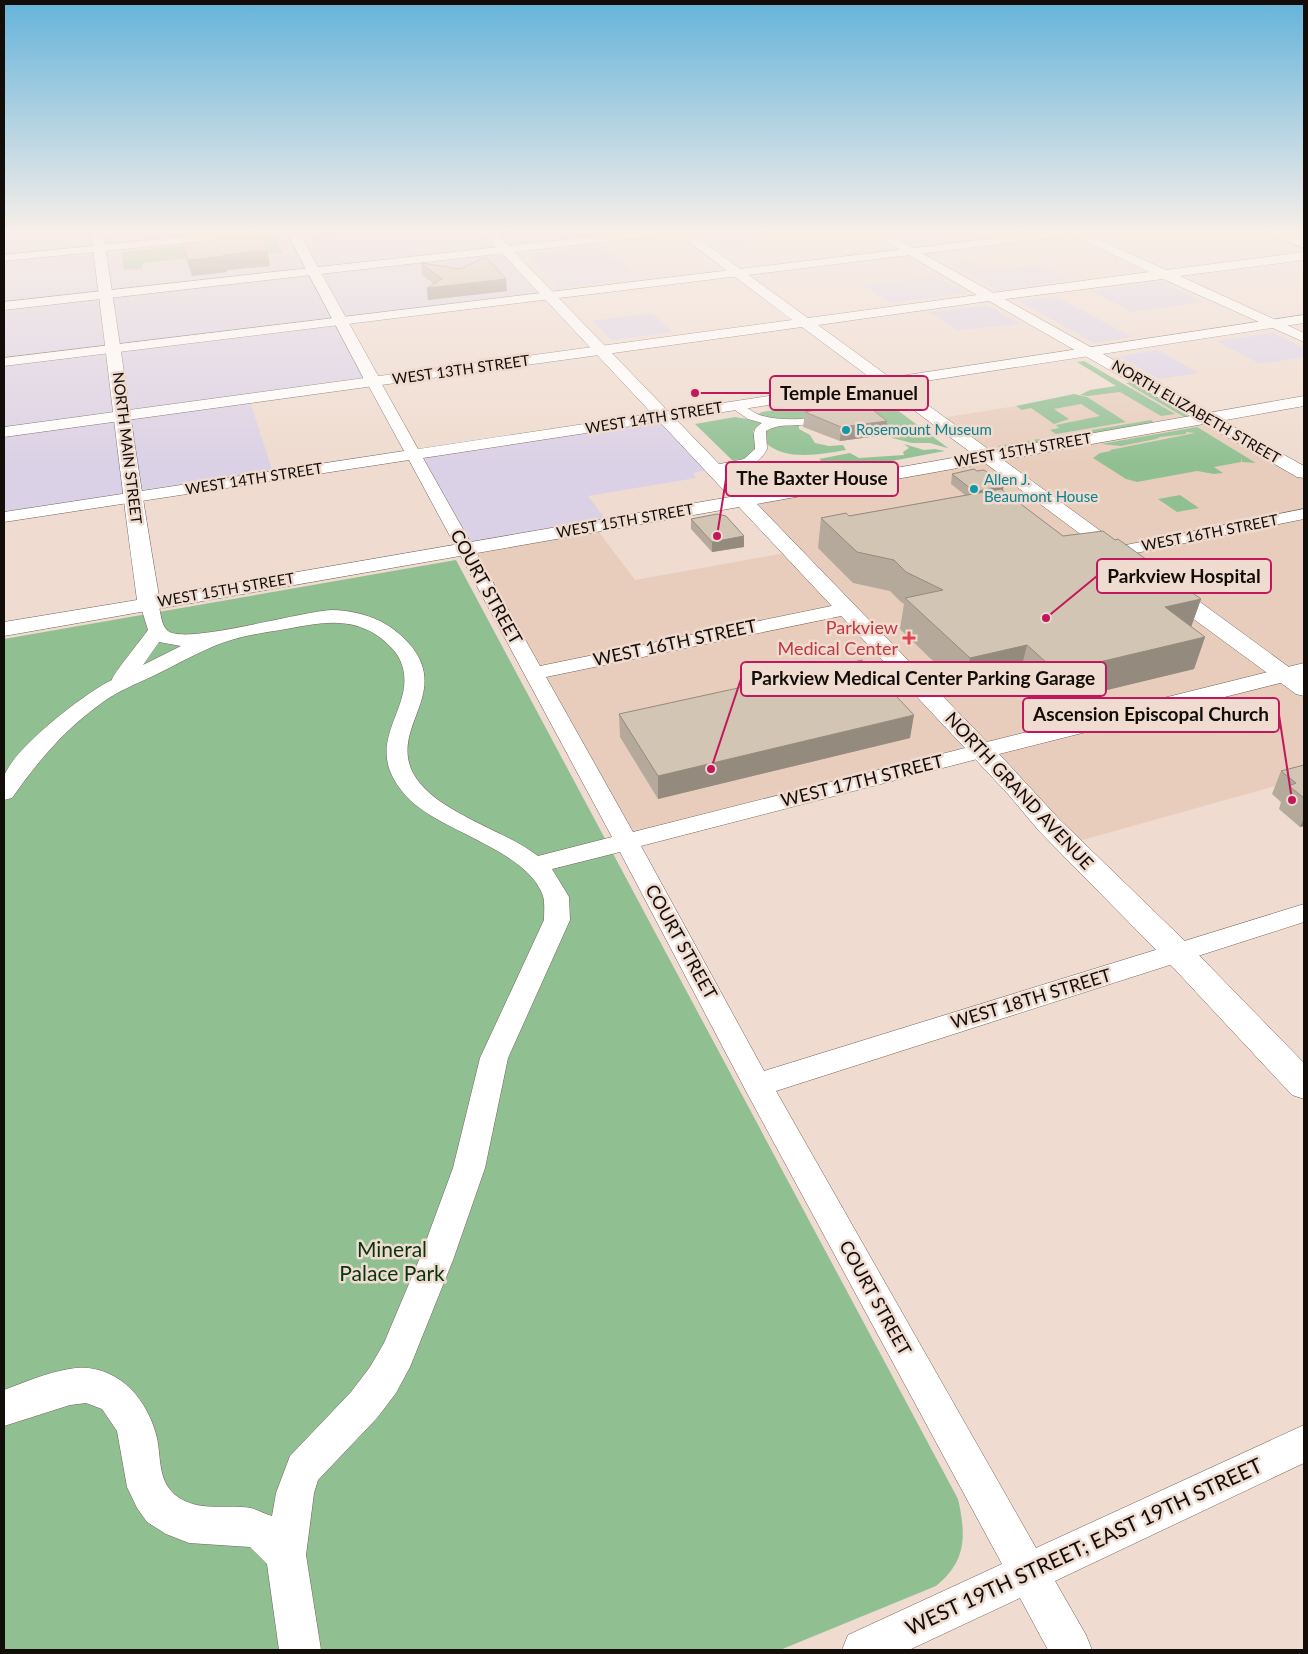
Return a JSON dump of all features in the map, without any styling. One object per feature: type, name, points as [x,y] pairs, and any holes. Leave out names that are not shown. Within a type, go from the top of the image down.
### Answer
[{"type":"street","name":"NORTH MAIN STREET","points":[[108,310],[132,498],[149,604],[156,632]]},
{"type":"street","name":"COURT STREET","points":[[335,310],[757,1085],[1072,1650]]},
{"type":"street","points":[[4,362],[421,310]]},
{"type":"street","name":"NORTH GRAND AVENUE","points":[[562,310],[744,500],[1049,825],[1178,953],[1304,1086]]},
{"type":"street","points":[[788,310],[1132,564]]},
{"type":"street","name":"WEST 13TH STREET","points":[[4,432],[892,310]]},
{"type":"street","name":"NORTH ELIZABETH STREET","points":[[1015,310],[1304,474]]},
{"type":"street","points":[[1243,310],[1304,338]]},
{"type":"street","name":"WEST 14TH STREET","points":[[4,517],[736,406],[1088,350],[1304,319]]},
{"type":"street","points":[[736,406],[750,416],[776,421],[816,420],[850,410],[874,399],[886,382]]},
{"type":"street","name":"WEST 15TH STREET","points":[[4,629],[466,550],[1304,401]]},
{"type":"street","points":[[714,469],[750,460],[758,455],[762,446],[759,433],[761,429],[776,421]]},
{"type":"street","name":"WEST 16TH STREET","points":[[1116,552],[1304,514]]},
{"type":"street","points":[[1156,580],[1294,672],[1304,689]]},
{"type":"street","name":"WEST 16TH STREET","points":[[534,673],[846,609]]},
{"type":"street","points":[[4,793],[27,760],[46,739],[71,717],[113,686],[143,653],[156,632],[161,636],[178,640],[218,638],[324,616],[347,617],[376,626],[407,654],[414,671],[415,692],[397,736],[395,748],[396,758],[407,782],[428,804],[536,865],[550,881],[558,898],[560,907],[557,920],[494,1058],[469,1168],[452,1217],[397,1355],[382,1380],[359,1410],[303,1469],[295,1493],[286,1555],[300,1650]]},
{"type":"street","points":[[113,686],[218,638]]},
{"type":"street","name":"WEST 17TH STREET","points":[[536,865],[1294,672]]},
{"type":"street","name":"WEST 18TH STREET","points":[[757,1085],[1304,913]]},
{"type":"street","points":[[4,1408],[75,1385],[95,1385],[111,1392],[122,1403],[132,1419],[138,1439],[141,1466],[148,1492],[161,1507],[184,1522],[200,1527],[255,1529],[271,1539],[286,1555]]},
{"type":"street","name":"WEST 19TH STREET; EAST 19TH STREET","points":[[863,1650],[1304,1444]]},
{"type":"shaded area","points":[[4,310],[422,310],[341,320],[373,381],[249,398],[274,476],[4,518]]},
{"type":"shaded area","points":[[996,310],[1020,324],[958,330],[928,312]]},
{"type":"shaded area","points":[[1035,310],[1082,310],[1132,337],[1094,343]]},
{"type":"shaded area","points":[[652,313],[673,332],[612,340],[592,321]]},
{"type":"shaded area","points":[[1272,333],[1304,348],[1304,357],[1260,364],[1216,341]]},
{"type":"shaded area","points":[[1158,350],[1199,373],[1159,379],[1118,356]]},
{"type":"shaded area","name":"Parkview Medical Center","points":[[1149,385],[1304,473],[1304,670],[1285,675],[1304,689],[1304,778],[1068,844],[981,751],[625,841],[465,550],[595,527],[635,580],[791,552],[744,500],[986,457],[935,419]]},
{"type":"shaded area","points":[[664,417],[714,469],[693,473],[696,478],[588,496],[609,524],[465,550],[413,455]]},
{"type":"green space","points":[[1084,361],[1175,414],[1161,416],[1120,392],[1088,396],[1080,395],[1090,390],[1116,386],[1077,362]]},
{"type":"green space","points":[[1132,382],[1188,417],[1184,417],[1126,383]]},
{"type":"green space","points":[[1074,394],[1087,397],[1126,422],[1056,434],[1050,430],[1059,428],[1056,425],[1100,416],[1081,404],[1054,409],[1069,419],[1054,424],[1031,408],[1022,410],[1016,406]]},
{"type":"green space","points":[[863,396],[869,398],[840,411],[813,418],[785,419],[754,416],[762,412]]},
{"type":"green space","points":[[884,400],[948,448],[930,443],[912,443],[892,438],[890,432],[866,406]]},
{"type":"green space","points":[[735,417],[766,422],[753,431],[757,449],[746,458],[732,460],[695,424]]},
{"type":"green space","points":[[1151,420],[1155,424],[1002,449],[998,446]]},
{"type":"green space","points":[[799,424],[799,429],[810,435],[815,443],[829,446],[843,445],[846,450],[804,455],[793,454],[773,448],[765,442],[766,430],[772,426]]},
{"type":"green space","points":[[1197,427],[1256,463],[1242,462],[1242,458],[1241,462],[1214,467],[1223,473],[1214,474],[1197,471],[1137,482],[1126,479],[1093,458],[1100,453],[1110,450],[1195,433],[1186,432],[1186,434],[1160,437],[1121,446],[1101,444]]},
{"type":"green space","points":[[904,444],[924,450],[935,449],[945,451],[833,472],[819,459],[850,453],[859,458],[904,455],[903,452],[909,448]]},
{"type":"green space","points":[[1180,495],[1199,508],[1177,512],[1158,499]]},
{"type":"green space","name":"Mineral Palace Park","points":[[456,560],[958,1499],[963,1536],[959,1557],[954,1567],[936,1586],[780,1650],[4,1650],[4,639]]},
{"type":"building","points":[[853,403],[869,407],[887,421],[841,427],[805,412]]},
{"type":"building","points":[[974,469],[977,471],[984,470],[1004,485],[975,492],[952,474]]},
{"type":"building","points":[[1001,489],[1063,536],[1103,531],[1115,540],[1118,539],[1201,599],[1165,607],[1205,637],[1057,672],[1027,645],[970,658],[905,598],[943,590],[906,572],[894,560],[857,552],[821,518],[846,513],[849,516]]},
{"type":"building","points":[[717,514],[726,516],[744,536],[712,542],[691,519]]},
{"type":"building","points":[[862,660],[914,715],[658,776],[619,714],[816,671]]},
{"type":"building","points":[[1304,765],[1304,798],[1289,786],[1296,783],[1281,771]]},
{"type":"place","name":"Temple Emanuel","points":[[695,393]]},
{"type":"place","name":"Rosemount Museum","points":[[846,430]]},
{"type":"place","name":"Allen J. Beaumont House","points":[[974,489]]},
{"type":"place","name":"The Baxter House","points":[[717,536]]},
{"type":"place","name":"Parkview Hospital","points":[[1046,618]]},
{"type":"place","name":"Parkview Medical Center","points":[[909,638]]},
{"type":"place","name":"Parkview Medical Center Parking Garage","points":[[711,769]]},
{"type":"place","name":"Ascension Episcopal Church","points":[[1292,800]]}]
